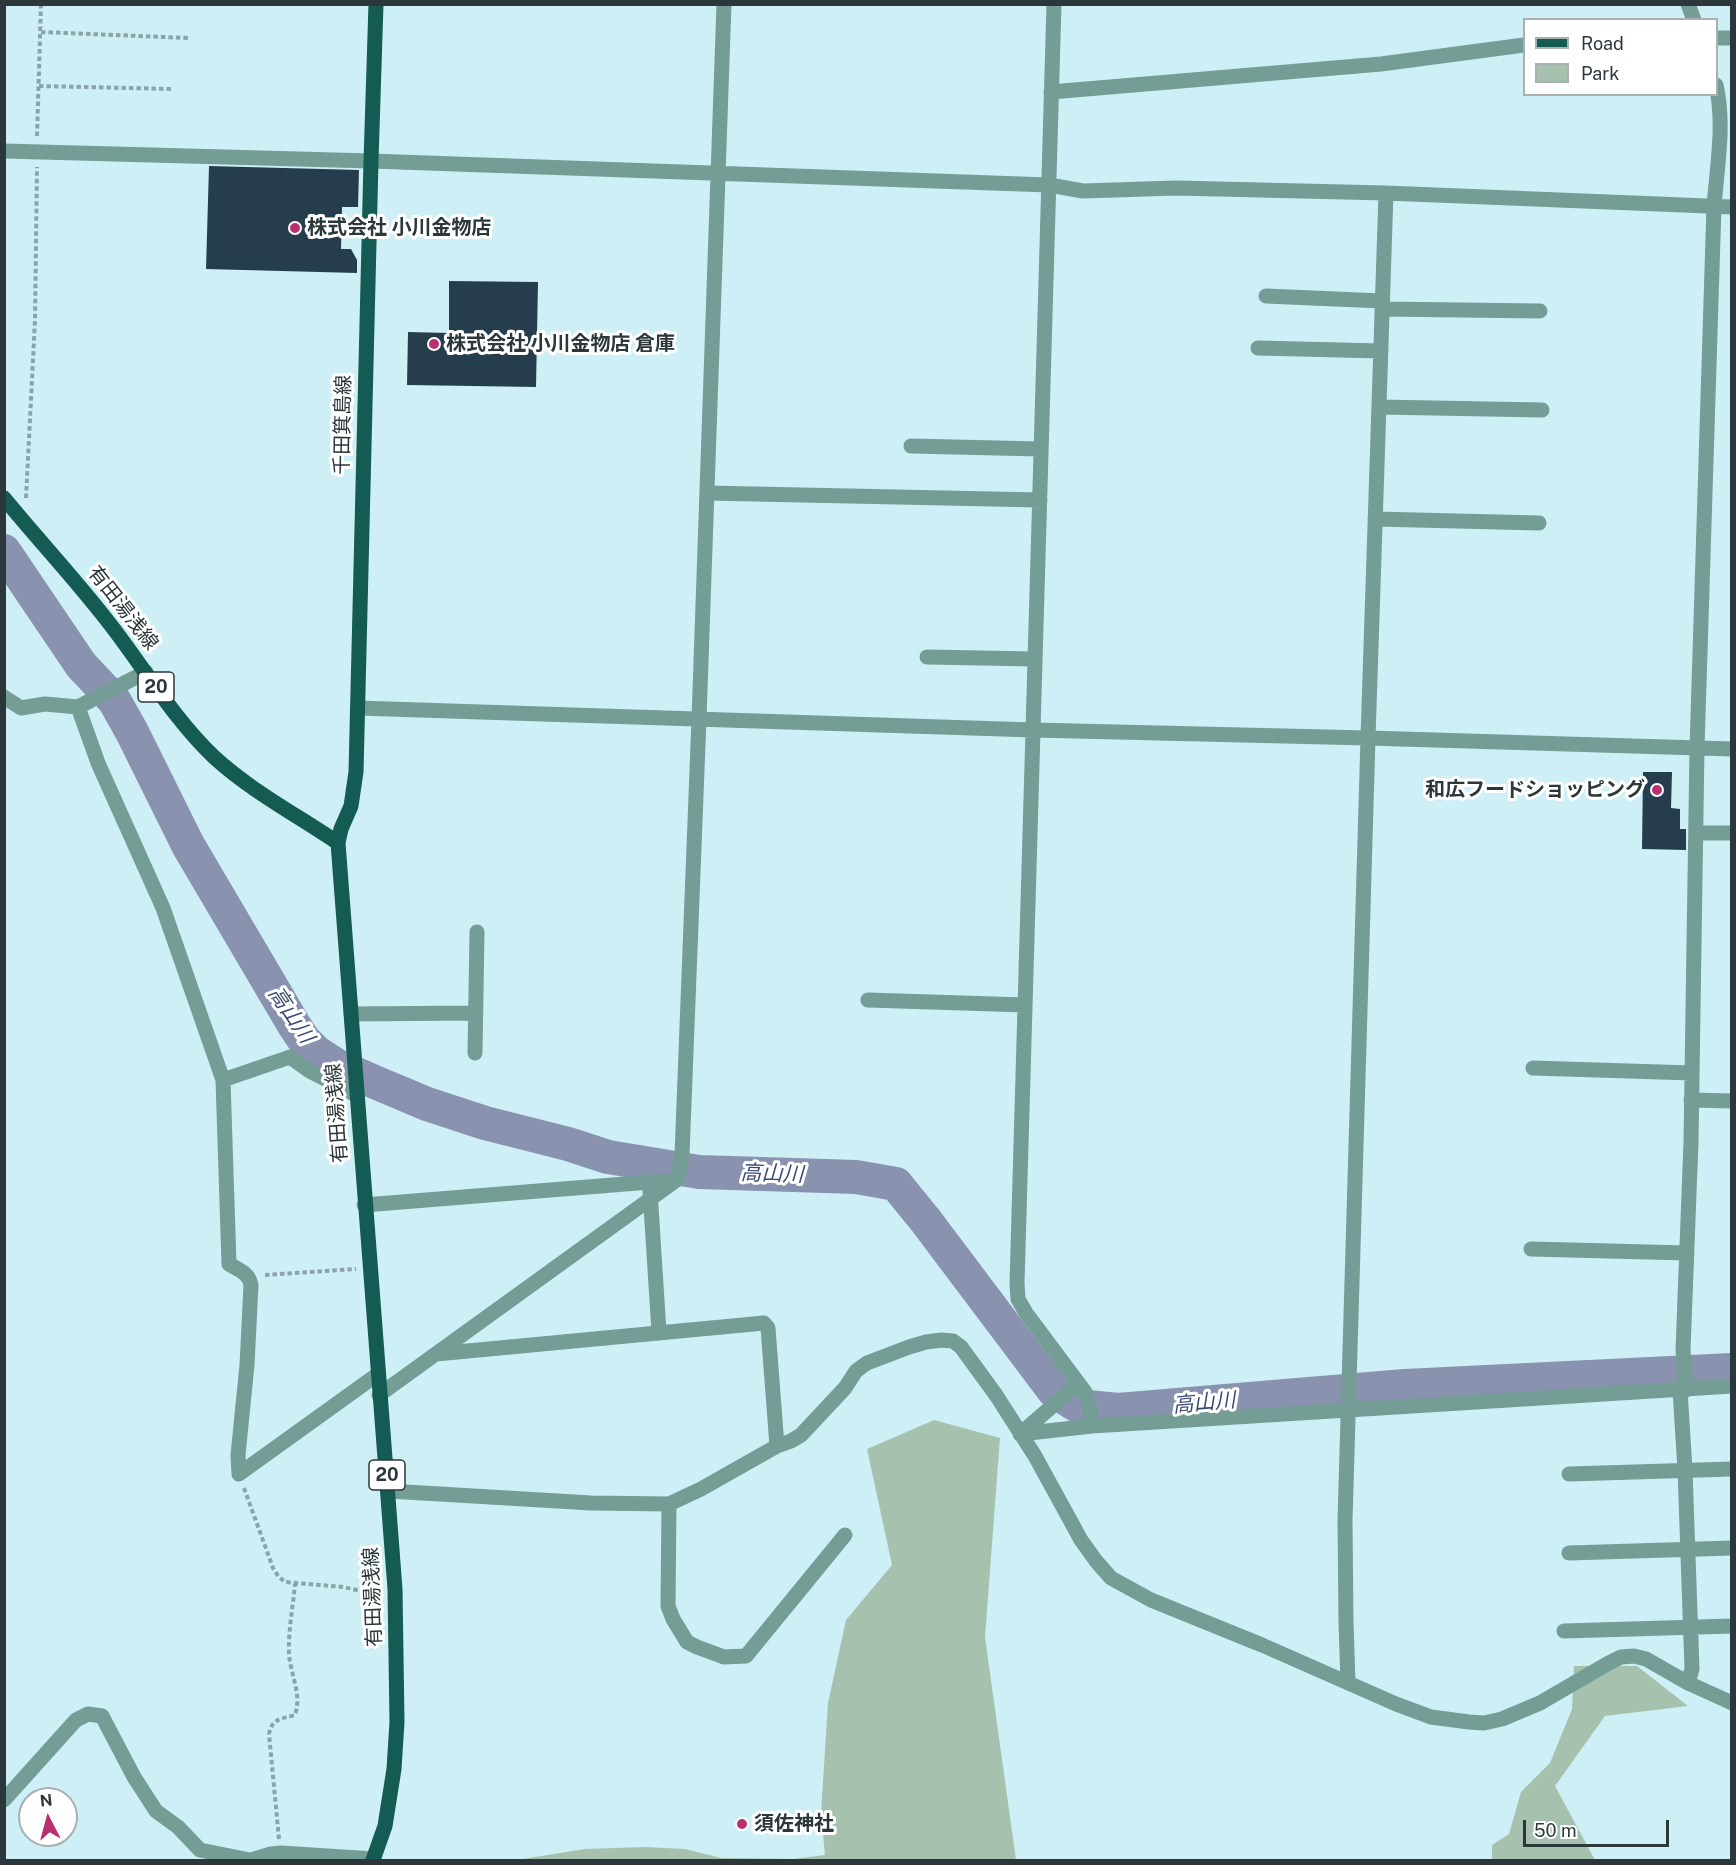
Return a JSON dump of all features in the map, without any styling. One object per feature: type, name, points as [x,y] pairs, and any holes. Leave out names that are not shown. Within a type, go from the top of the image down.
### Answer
[{"type":"main road","name":"千田箕島線","points":[[338,843],[341,829],[351,807],[356,772],[376,4]]},
{"type":"main road","name":"有田湯浅線","points":[[4,498],[75,580],[197,739],[230,771],[338,843],[364,1205],[389,1491],[395,1599],[397,1722],[394,1769],[386,1826],[374,1860]]},
{"type":"street","points":[[379,1395],[678,1179],[682,1155],[724,4]]},
{"type":"street","points":[[1054,4],[1017,1283],[1018,1299],[1026,1313],[1085,1392],[1092,1426]]},
{"type":"street","points":[[1051,92],[1381,64],[1523,45]]},
{"type":"street","points":[[1688,1683],[1692,1669],[1683,1350],[1692,1073],[1697,748],[1714,207],[1719,129],[1718,96]]},
{"type":"street","points":[[4,152],[718,173],[1049,185],[1083,191],[1176,188],[1386,193],[1731,207]]},
{"type":"street","points":[[1348,1682],[1345,1564],[1348,1410],[1386,193]]},
{"type":"street","points":[[1266,296],[1382,305],[1540,311]]},
{"type":"street","points":[[1258,348],[1381,351]]},
{"type":"street","points":[[1379,407],[1542,410]]},
{"type":"street","points":[[911,446],[1041,449]]},
{"type":"street","points":[[707,493],[1040,500]]},
{"type":"street","points":[[1375,519],[1539,523]]},
{"type":"street","points":[[927,657],[1035,659]]},
{"type":"street","points":[[4,698],[21,708],[45,704],[78,707],[146,672]]},
{"type":"street","points":[[78,707],[98,763],[163,908],[223,1080],[229,1264],[247,1275],[251,1285],[247,1365],[238,1455],[239,1474]]},
{"type":"street","points":[[358,708],[1033,730],[1731,749]]},
{"type":"street","points":[[1696,833],[1731,833]]},
{"type":"street","points":[[475,1053],[477,932]]},
{"type":"street","points":[[867,1000],[1025,1005]]},
{"type":"street","points":[[351,1014],[476,1013]]},
{"type":"street","points":[[223,1080],[290,1057],[308,1070],[356,1092]]},
{"type":"street","points":[[1533,1068],[1692,1073]]},
{"type":"street","points":[[1691,1100],[1731,1101]]},
{"type":"street","points":[[364,1205],[678,1179]]},
{"type":"street","points":[[650,1182],[659,1332]]},
{"type":"street","points":[[1531,1249],[1687,1253]]},
{"type":"street","points":[[436,1354],[764,1323],[768,1328],[777,1446]]},
{"type":"street","points":[[389,1491],[591,1503],[669,1504],[801,1435],[845,1388],[856,1371],[867,1363],[909,1347],[942,1340],[953,1341],[961,1347],[996,1395],[1035,1456],[1081,1540],[1111,1578],[1151,1600],[1396,1704],[1431,1716],[1484,1723],[1502,1719],[1540,1703],[1621,1657],[1634,1656],[1646,1659],[1688,1683],[1731,1703]]},
{"type":"street","points":[[239,1474],[378,1374]]},
{"type":"street","points":[[1020,1434],[1078,1384]]},
{"type":"street","points":[[1020,1434],[1092,1426],[1731,1386]]},
{"type":"street","points":[[1569,1474],[1731,1468]]},
{"type":"street","points":[[669,1504],[668,1606],[670,1613],[687,1642],[724,1657],[746,1656],[845,1535]]},
{"type":"street","points":[[1569,1553],[1731,1548]]},
{"type":"street","points":[[1564,1632],[1731,1626]]},
{"type":"street","points":[[4,1800],[76,1720],[88,1714],[102,1716],[134,1777],[156,1811],[178,1827],[200,1850],[250,1860],[281,1853],[374,1860]]},
{"type":"path","points":[[17,514],[27,496],[35,320],[42,4]]},
{"type":"path","points":[[41,32],[188,38]]},
{"type":"path","points":[[39,86],[172,89]]},
{"type":"path","points":[[247,1275],[370,1268]]},
{"type":"path","points":[[239,1474],[273,1568],[285,1582],[342,1587],[395,1599]]},
{"type":"path","points":[[281,1853],[269,1734],[270,1725],[276,1720],[295,1715],[298,1708],[290,1654],[295,1584]]},
{"type":"green space","points":[[934,1420],[1000,1438],[985,1637],[1016,1860],[517,1860],[585,1849],[646,1847],[685,1849],[721,1858],[793,1859],[825,1855],[821,1813],[828,1703],[846,1620],[892,1565],[867,1449]]},
{"type":"green space","points":[[1574,1666],[1637,1666],[1688,1706],[1605,1716],[1555,1786],[1595,1860],[1492,1860],[1492,1845],[1509,1834],[1521,1792],[1550,1763],[1572,1709]]},
{"type":"building","points":[[209,166],[359,170],[358,207],[342,207],[341,249],[351,249],[357,260],[357,273],[206,269]]},
{"type":"building","points":[[449,281],[538,282],[536,387],[407,385],[408,332],[449,333]]},
{"type":"building","name":"和広フードショッピング","points":[[1643,772],[1672,772],[1671,808],[1680,809],[1680,829],[1686,829],[1686,850],[1642,849]]},
{"type":"waterway","name":"高山川","points":[[4,551],[81,665],[114,700],[188,845],[294,1025],[316,1052],[336,1065],[427,1104],[485,1123],[568,1144],[608,1157],[699,1172],[856,1177],[896,1184],[1054,1391],[1078,1406],[1118,1410],[1405,1386],[1732,1370]]},
{"type":"place","name":"株式会社 小川金物店","points":[[295,228]]},
{"type":"place","name":"株式会社 小川金物店 倉庫","points":[[434,344]]},
{"type":"place","name":"和広フードショッピング","points":[[1657,790]]},
{"type":"place","name":"須佐神社","points":[[742,1824]]}]
